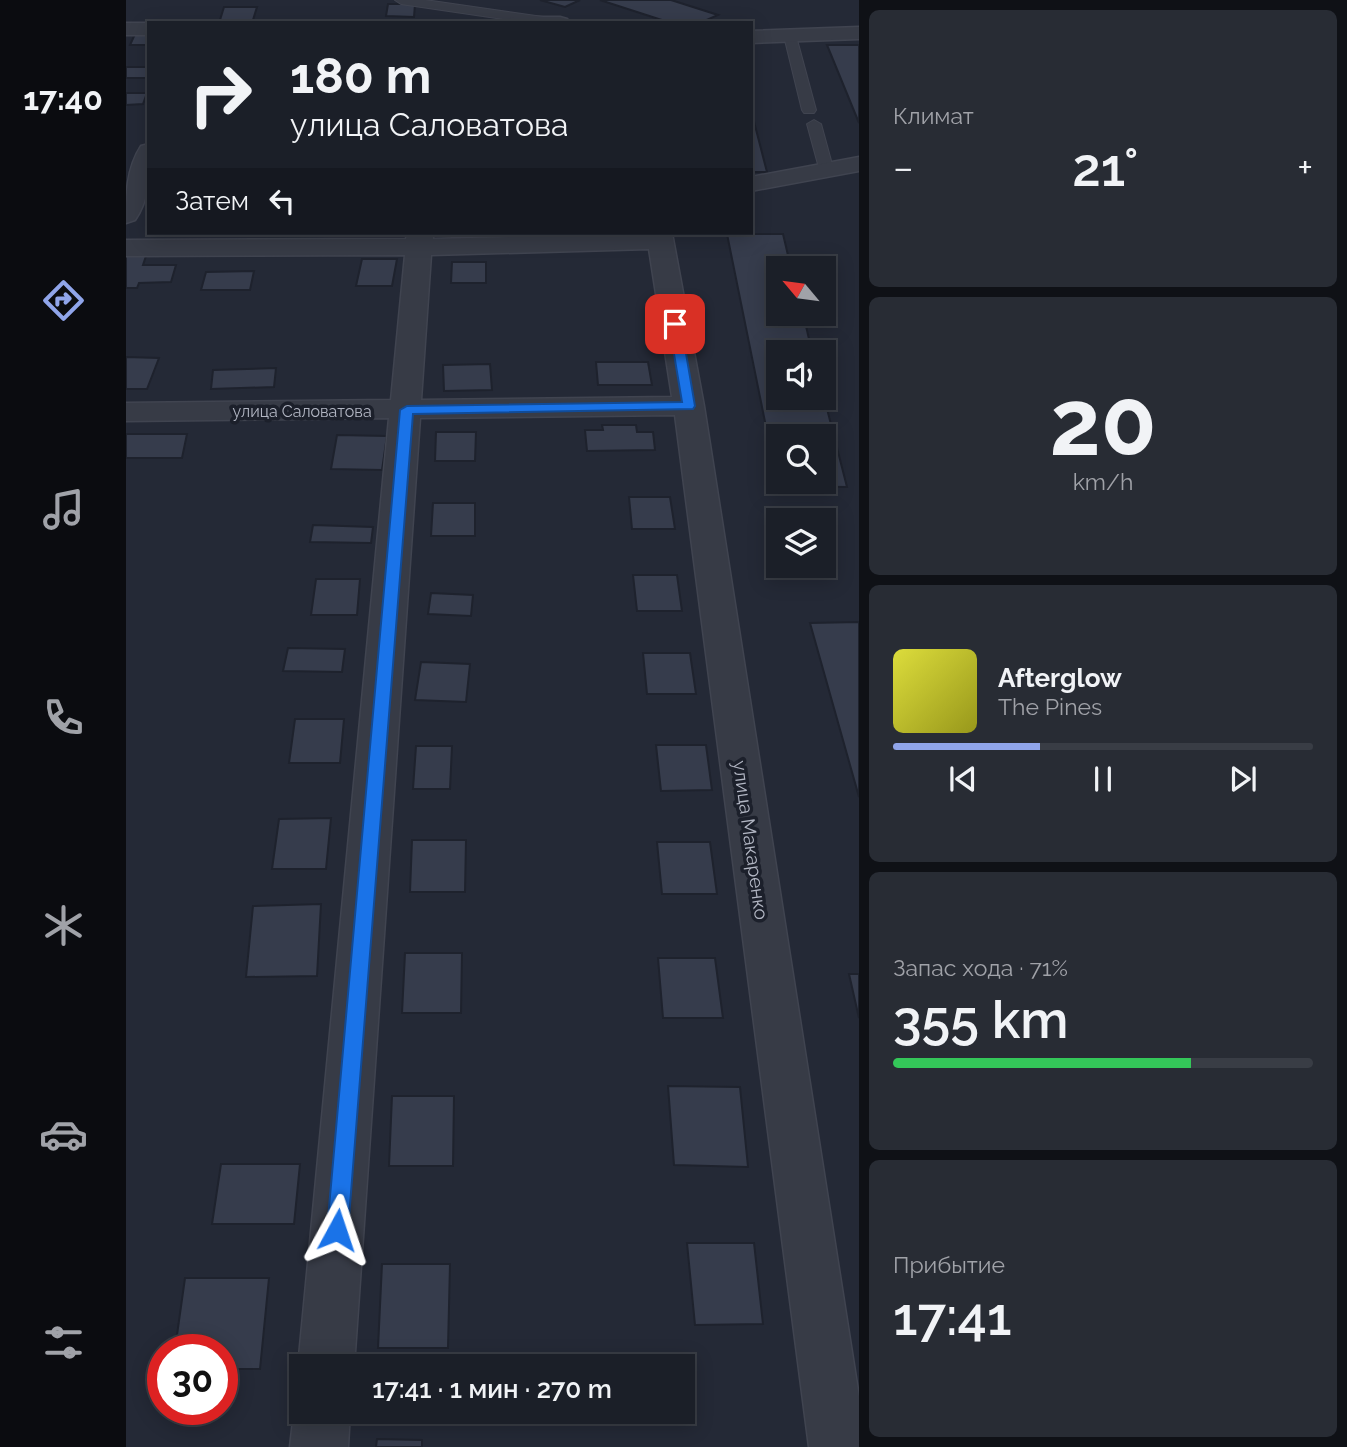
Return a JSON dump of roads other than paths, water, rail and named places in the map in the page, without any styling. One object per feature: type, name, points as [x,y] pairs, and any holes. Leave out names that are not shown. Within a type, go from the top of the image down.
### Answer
[{"type":"street","points":[[126,29],[147,29]]},
{"type":"street","points":[[753,37],[859,33]]},
{"type":"street","points":[[126,215],[147,157]]},
{"type":"street","points":[[753,184],[859,164]]},
{"type":"street","points":[[126,248],[660,237]]},
{"type":"street","name":"улица Макаренко","points":[[660,237],[689,406],[838,1447]]},
{"type":"street","points":[[327,1354],[420,240]]},
{"type":"street","name":"улица Саловатова","points":[[126,412],[689,406]]},
{"type":"street","points":[[319,1447],[321,1424]]},
{"type":"lane","points":[[401,0],[545,21]]},
{"type":"lane","points":[[790,36],[826,169]]}]
